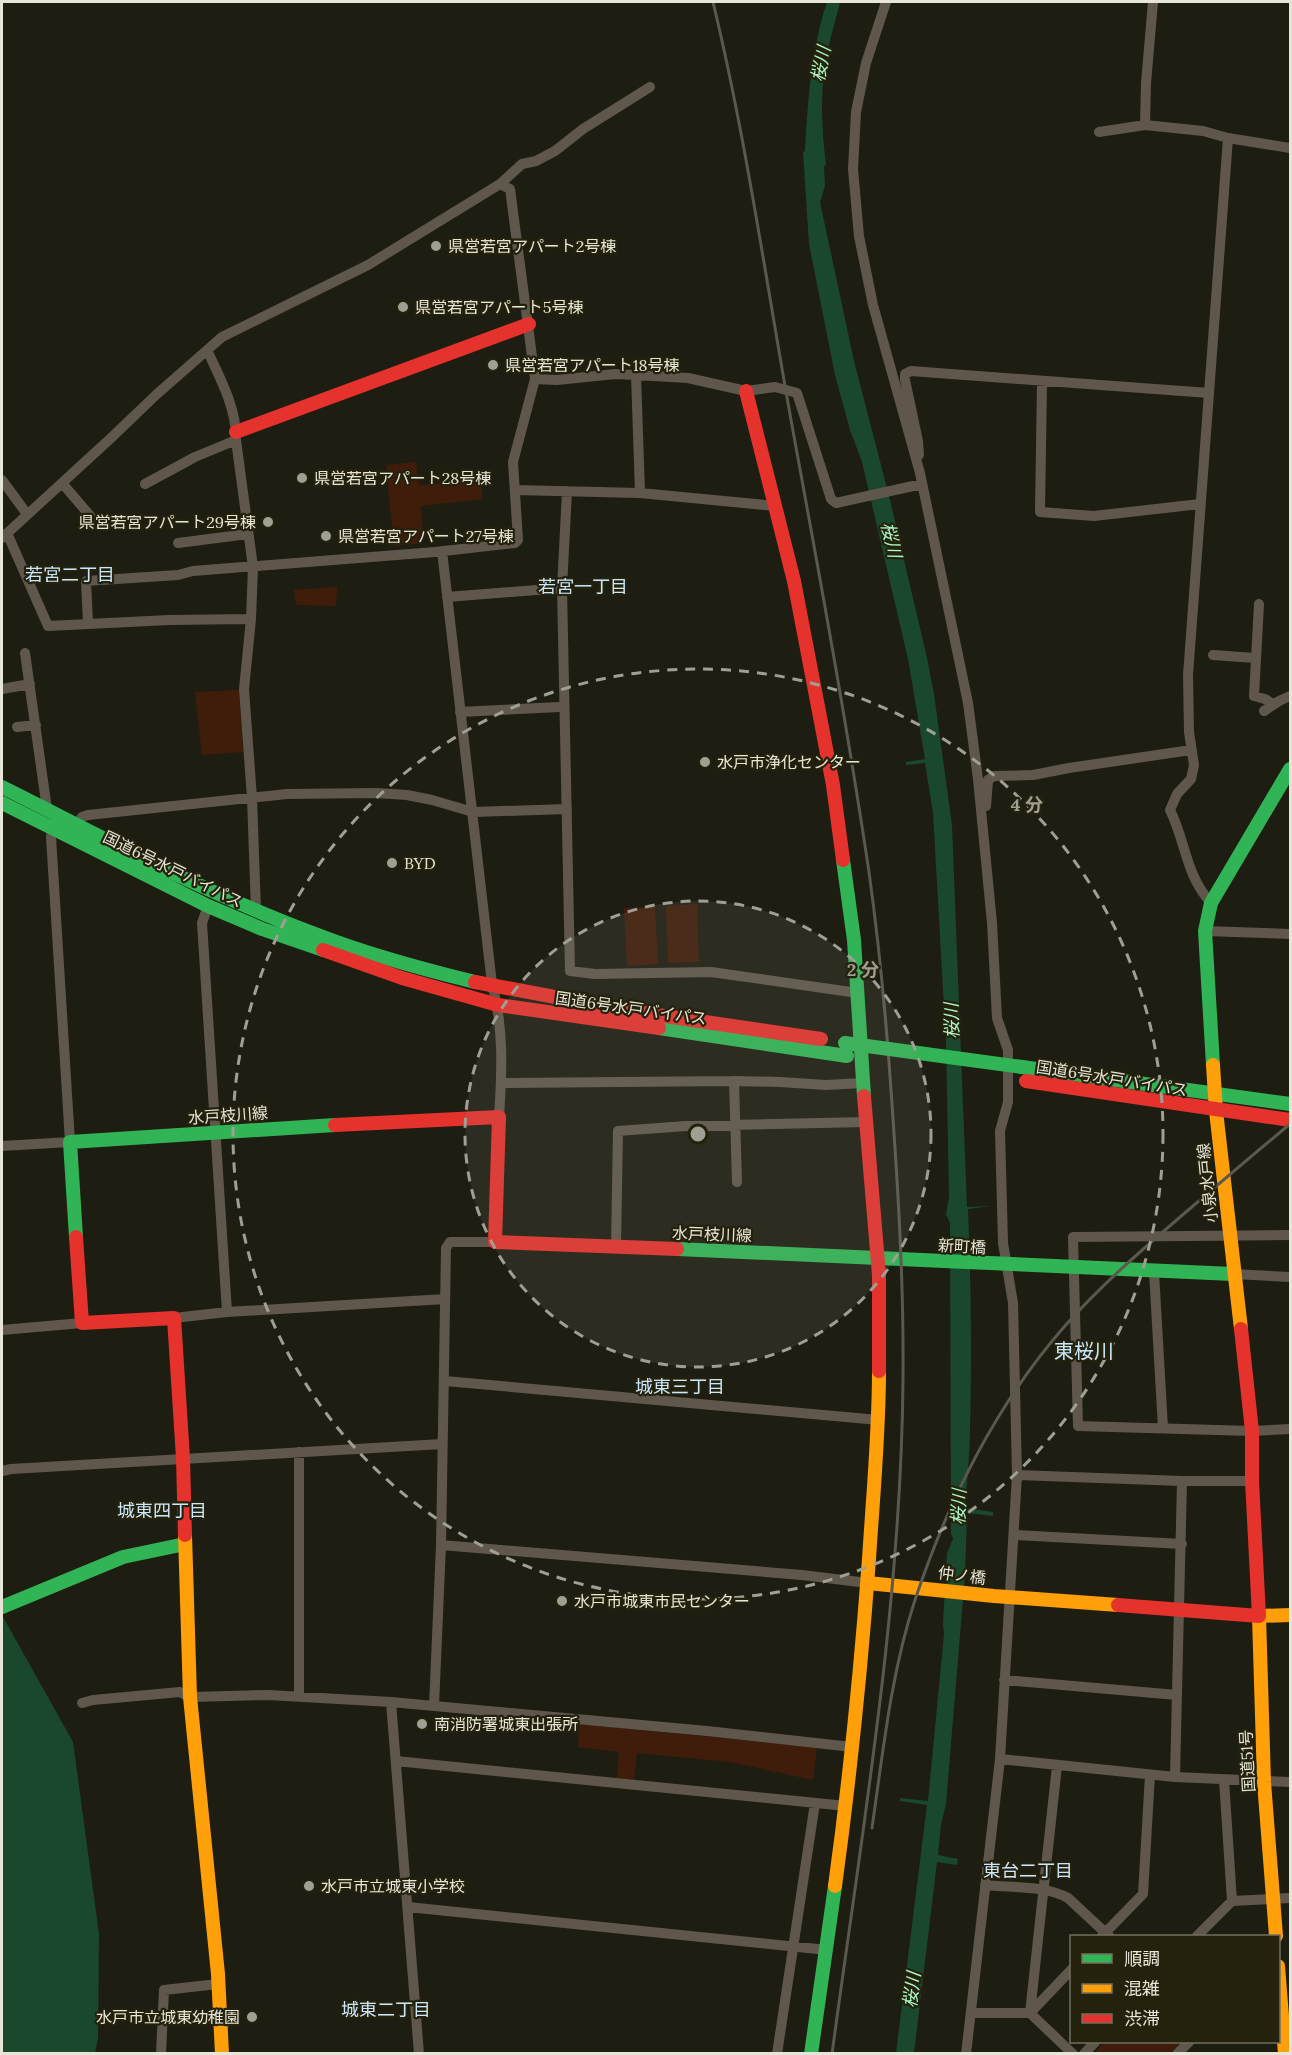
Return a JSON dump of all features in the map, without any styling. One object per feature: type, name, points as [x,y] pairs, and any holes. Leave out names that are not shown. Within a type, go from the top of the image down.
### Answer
[{"type":"main road","points":[[236,436],[529,324]]},
{"type":"main road","points":[[747,391],[794,581],[833,785],[854,940],[863,1083],[878,1257],[879,1420],[868,1583],[846,1806],[811,2054]]},
{"type":"main road","name":"小泉水戸線","points":[[1259,1616],[1252,1481],[1252,1431],[1216,1111],[1205,931],[1210,903],[1290,769]]},
{"type":"main road","name":"国道6号水戸バイパス","points":[[2,787],[198,885],[256,911],[382,957],[428,971],[565,1000],[846,1049]]},
{"type":"main road","name":"国道6号水戸バイパス","points":[[2,803],[208,906],[262,929],[357,964],[498,1005],[1023,1074],[1215,1093],[1290,1104]]},
{"type":"main road","name":"国道6号水戸バイパス","points":[[1023,1074],[1216,1111],[1290,1120]]},
{"type":"main road","points":[[495,1242],[499,1117]]},
{"type":"main road","name":"水戸枝川線","points":[[70,1142],[499,1117]]},
{"type":"main road","points":[[70,1142],[82,1323],[174,1318],[183,1458],[190,1697],[206,1845],[222,2054]]},
{"type":"main road","name":"水戸枝川線","points":[[495,1242],[925,1260]]},
{"type":"main road","name":"新町橋","points":[[925,1260],[1002,1265]]},
{"type":"main road","points":[[1002,1265],[1233,1274]]},
{"type":"main road","points":[[2,1607],[123,1557],[185,1544]]},
{"type":"main road","name":"仲ノ橋","points":[[868,1583],[994,1596],[1259,1616]]},
{"type":"main road","points":[[1259,1616],[1290,1615]]},
{"type":"main road","name":"国道51号","points":[[1259,1616],[1264,1782],[1276,1935]]},
{"type":"main road","points":[[1280,2003],[1285,2054]]},
{"type":"street","points":[[886,2],[866,63],[856,112],[853,169],[858,225],[873,305],[919,481],[968,703],[992,922],[997,1018],[1008,1050],[1008,1102],[1000,1131],[1002,1265],[1013,1303],[1017,1475],[1000,1758],[966,2054]]},
{"type":"street","points":[[875,34],[892,4],[897,2]]},
{"type":"street","points":[[1145,125],[1153,2]]},
{"type":"street","points":[[251,619],[48,626],[4,535],[222,337],[368,265],[500,184],[522,164],[536,161],[555,151],[583,129],[650,87]]},
{"type":"street","points":[[1099,132],[1145,125],[1203,131],[1228,138],[1290,148]]},
{"type":"street","points":[[1210,903],[1200,891],[1188,864],[1176,822],[1170,810],[1177,794],[1191,779],[1194,765],[1189,732],[1188,675],[1228,138]]},
{"type":"street","points":[[88,623],[87,581],[442,551],[515,543],[518,540],[513,462],[536,379],[510,189],[500,184]]},
{"type":"street","points":[[207,350],[225,388],[235,422],[253,567],[251,619],[244,689],[252,798],[256,911]]},
{"type":"street","points":[[919,481],[918,441],[905,380],[905,374],[911,371],[1209,393]]},
{"type":"street","points":[[536,379],[557,380],[615,374],[688,378],[747,391],[775,387],[797,393],[831,499],[836,503],[919,481]]},
{"type":"street","points":[[636,375],[640,494]]},
{"type":"street","points":[[1042,382],[1040,512],[1094,516],[1200,504]]},
{"type":"street","points":[[146,484],[236,436]]},
{"type":"street","points":[[2,480],[27,514]]},
{"type":"street","points":[[62,483],[92,518]]},
{"type":"street","points":[[515,490],[640,494],[776,506]]},
{"type":"street","points":[[567,491],[562,588],[570,971],[595,974],[711,972],[858,993]]},
{"type":"street","points":[[178,543],[248,534]]},
{"type":"street","points":[[442,551],[492,984],[498,1005],[502,1040],[499,1117]]},
{"type":"street","points":[[447,597],[562,588]]},
{"type":"street","points":[[1259,604],[1254,696],[1273,704]]},
{"type":"street","points":[[2,1146],[70,1142],[57,957],[52,812],[25,652]]},
{"type":"street","points":[[1213,655],[1256,658]]},
{"type":"street","points":[[2,689],[30,684]]},
{"type":"street","points":[[1264,711],[1290,696]]},
{"type":"street","points":[[460,712],[559,707]]},
{"type":"street","points":[[17,727],[36,725]]},
{"type":"street","points":[[982,820],[985,814],[988,780],[994,776],[1033,775],[1191,750]]},
{"type":"street","points":[[77,824],[82,817],[88,815],[287,794],[376,793],[423,798],[473,812],[567,809]]},
{"type":"street","points":[[208,906],[202,923],[227,1312]]},
{"type":"street","points":[[1205,931],[1290,934]]},
{"type":"street","points":[[501,1083],[734,1081],[826,1085],[863,1083]]},
{"type":"street","points":[[734,1081],[737,1182]]},
{"type":"street","points":[[616,1246],[618,1131],[866,1122]]},
{"type":"street","points":[[1290,1235],[1073,1237],[1078,1426],[1252,1431],[1290,1429]]},
{"type":"street","points":[[434,1706],[441,1545],[446,1248],[450,1242],[495,1242]]},
{"type":"street","points":[[1154,1272],[1163,1428]]},
{"type":"street","points":[[1233,1274],[1290,1277]]},
{"type":"street","points":[[174,1318],[227,1312],[445,1299]]},
{"type":"street","points":[[2,1330],[82,1323]]},
{"type":"street","points":[[444,1381],[879,1420]]},
{"type":"street","points":[[2,1471],[183,1458],[442,1444]]},
{"type":"street","points":[[299,1452],[299,1697]]},
{"type":"street","points":[[1017,1475],[1252,1481]]},
{"type":"street","points":[[1175,1777],[1181,1611],[1182,1481]]},
{"type":"street","points":[[1014,1535],[1182,1544]]},
{"type":"street","points":[[441,1545],[802,1575],[868,1583]]},
{"type":"street","points":[[1004,1680],[1177,1695]]},
{"type":"street","points":[[82,1703],[180,1692],[190,1697],[299,1697],[391,1702],[852,1747]]},
{"type":"street","points":[[391,1702],[419,2054]]},
{"type":"street","points":[[1000,1758],[1150,1775],[1290,1782]]},
{"type":"street","points":[[396,1761],[555,1775],[846,1806]]},
{"type":"street","points":[[1030,2013],[1057,1766]]},
{"type":"street","points":[[985,1885],[1049,1891],[1068,1898],[1105,1935],[1143,1894],[1150,1775]]},
{"type":"street","points":[[1224,1780],[1232,1901]]},
{"type":"street","points":[[777,2054],[815,1803]]},
{"type":"street","points":[[1198,1935],[1232,1901],[1290,1898]]},
{"type":"street","points":[[408,1907],[827,1950]]},
{"type":"street","points":[[1030,2013],[1070,1970]]},
{"type":"street","points":[[161,2054],[164,1990],[218,1984]]},
{"type":"street","points":[[972,2013],[1030,2013],[1073,2054]]},
{"type":"shaded area","points":[[416,462],[419,485],[481,480],[482,499],[421,506],[423,543],[394,546],[386,465]]},
{"type":"shaded area","points":[[337,587],[336,606],[296,605],[294,590]]},
{"type":"shaded area","points":[[239,690],[243,752],[202,755],[195,692]]},
{"type":"shaded area","points":[[697,904],[699,962],[668,963],[666,906]]},
{"type":"shaded area","points":[[655,907],[658,964],[627,966],[624,908]]},
{"type":"shaded area","points":[[579,1724],[817,1747],[813,1780],[730,1762],[637,1753],[634,1780],[617,1778],[619,1752],[578,1747]]},
{"type":"shaded area","points":[[1104,2043],[1180,2043],[1169,2053],[1094,2053]]},
{"type":"water","name":"桜川","points":[[827,2],[840,2],[823,78],[822,116],[826,165],[824,166],[825,186],[820,202],[854,361],[890,500],[934,694],[952,825],[967,1207],[991,1206],[968,1209],[971,1375],[966,1508],[993,1512],[993,1516],[967,1513],[965,1575],[946,1804],[938,1855],[958,1859],[957,1865],[937,1862],[914,2053],[896,2053],[927,1805],[900,1801],[900,1798],[928,1801],[944,1634],[947,1553],[953,1539],[951,1533],[950,1223],[946,1214],[949,1197],[946,1042],[933,813],[925,763],[906,765],[906,762],[925,759],[908,659],[862,462],[850,430],[835,375],[809,244],[803,152],[805,151],[809,94],[817,38]]},
{"type":"water","points":[[2,1615],[73,1742],[99,1934],[98,2038],[95,2053],[2,2053]]},
{"type":"railway","points":[[713,2],[746,162],[861,817],[882,981],[898,1199],[903,1308],[903,1381],[901,1466],[895,1550],[878,1718],[832,2054]]},
{"type":"railway","points":[[872,1828],[894,1684],[915,1600],[958,1491],[995,1422],[1039,1357],[1093,1296],[1154,1239],[1290,1124]]},
{"type":"traffic: fast","points":[[1213,1065],[1205,931],[1211,903],[1290,769]]},
{"type":"traffic: fast","points":[[2,787],[158,866],[277,919],[376,955],[475,982]]},
{"type":"traffic: fast","points":[[2,803],[208,906],[262,929],[323,950]]},
{"type":"traffic: fast","points":[[843,860],[854,940],[864,1096]]},
{"type":"traffic: fast","points":[[659,1028],[847,1056]]},
{"type":"traffic: fast","points":[[845,1043],[1022,1067]]},
{"type":"traffic: fast","points":[[1022,1067],[1290,1104]]},
{"type":"traffic: fast","points":[[76,1237],[70,1142],[335,1125]]},
{"type":"traffic: fast","points":[[677,1249],[1233,1274]]},
{"type":"traffic: fast","points":[[2,1607],[123,1557],[185,1544]]},
{"type":"traffic: fast","points":[[811,2054],[835,1886]]},
{"type":"traffic: slow","points":[[1213,1065],[1216,1111],[1241,1329]]},
{"type":"traffic: slow","points":[[835,1886],[862,1641],[876,1465],[879,1371]]},
{"type":"traffic: slow","points":[[185,1535],[190,1697],[218,1974],[222,2054]]},
{"type":"traffic: slow","points":[[868,1583],[994,1596],[1118,1605]]},
{"type":"traffic: slow","points":[[1276,1935],[1264,1782],[1259,1616],[1290,1615]]},
{"type":"traffic: slow","points":[[1280,1991],[1285,2054]]},
{"type":"traffic: jam","points":[[236,432],[529,324]]},
{"type":"traffic: jam","points":[[746,391],[794,581],[833,785],[843,860]]},
{"type":"traffic: jam","points":[[323,950],[402,978],[498,1005],[659,1028]]},
{"type":"traffic: jam","points":[[475,982],[624,1010],[821,1039]]},
{"type":"traffic: jam","points":[[1026,1081],[1290,1120]]},
{"type":"traffic: jam","points":[[864,1096],[879,1275],[879,1371]]},
{"type":"traffic: jam","points":[[335,1125],[499,1117],[495,1242],[677,1249]]},
{"type":"traffic: jam","points":[[76,1237],[82,1323],[174,1318],[183,1458],[185,1535]]},
{"type":"traffic: jam","points":[[1118,1605],[1259,1616],[1252,1481],[1252,1431],[1241,1329]]},
{"type":"place","name":"県営若宮アパート2号棟","points":[[436,246]]},
{"type":"place","name":"県営若宮アパート5号棟","points":[[403,307]]},
{"type":"place","name":"県営若宮アパート18号棟","points":[[493,365]]},
{"type":"place","name":"県営若宮アパート28号棟","points":[[302,478]]},
{"type":"place","name":"県営若宮アパート29号棟","points":[[268,522]]},
{"type":"place","name":"県営若宮アパート27号棟","points":[[326,536]]},
{"type":"place","name":"水戸市浄化センター","points":[[705,762]]},
{"type":"place","name":"BYD","points":[[392,863]]},
{"type":"place","name":"水戸市城東市民センター","points":[[562,1601]]},
{"type":"place","name":"南消防署城東出張所","points":[[422,1724]]},
{"type":"place","name":"水戸市立城東小学校","points":[[309,1886]]},
{"type":"place","name":"水戸市立城東幼稚園","points":[[252,2017]]},
{"type":"district","name":"若宮二丁目","points":[[70,575]]},
{"type":"district","name":"若宮一丁目","points":[[583,587]]},
{"type":"district","name":"東桜川","points":[[1084,1351]]},
{"type":"district","name":"城東三丁目","points":[[680,1387]]},
{"type":"district","name":"城東四丁目","points":[[162,1511]]},
{"type":"district","name":"東台二丁目","points":[[1028,1871]]},
{"type":"district","name":"城東二丁目","points":[[386,2010]]}]
